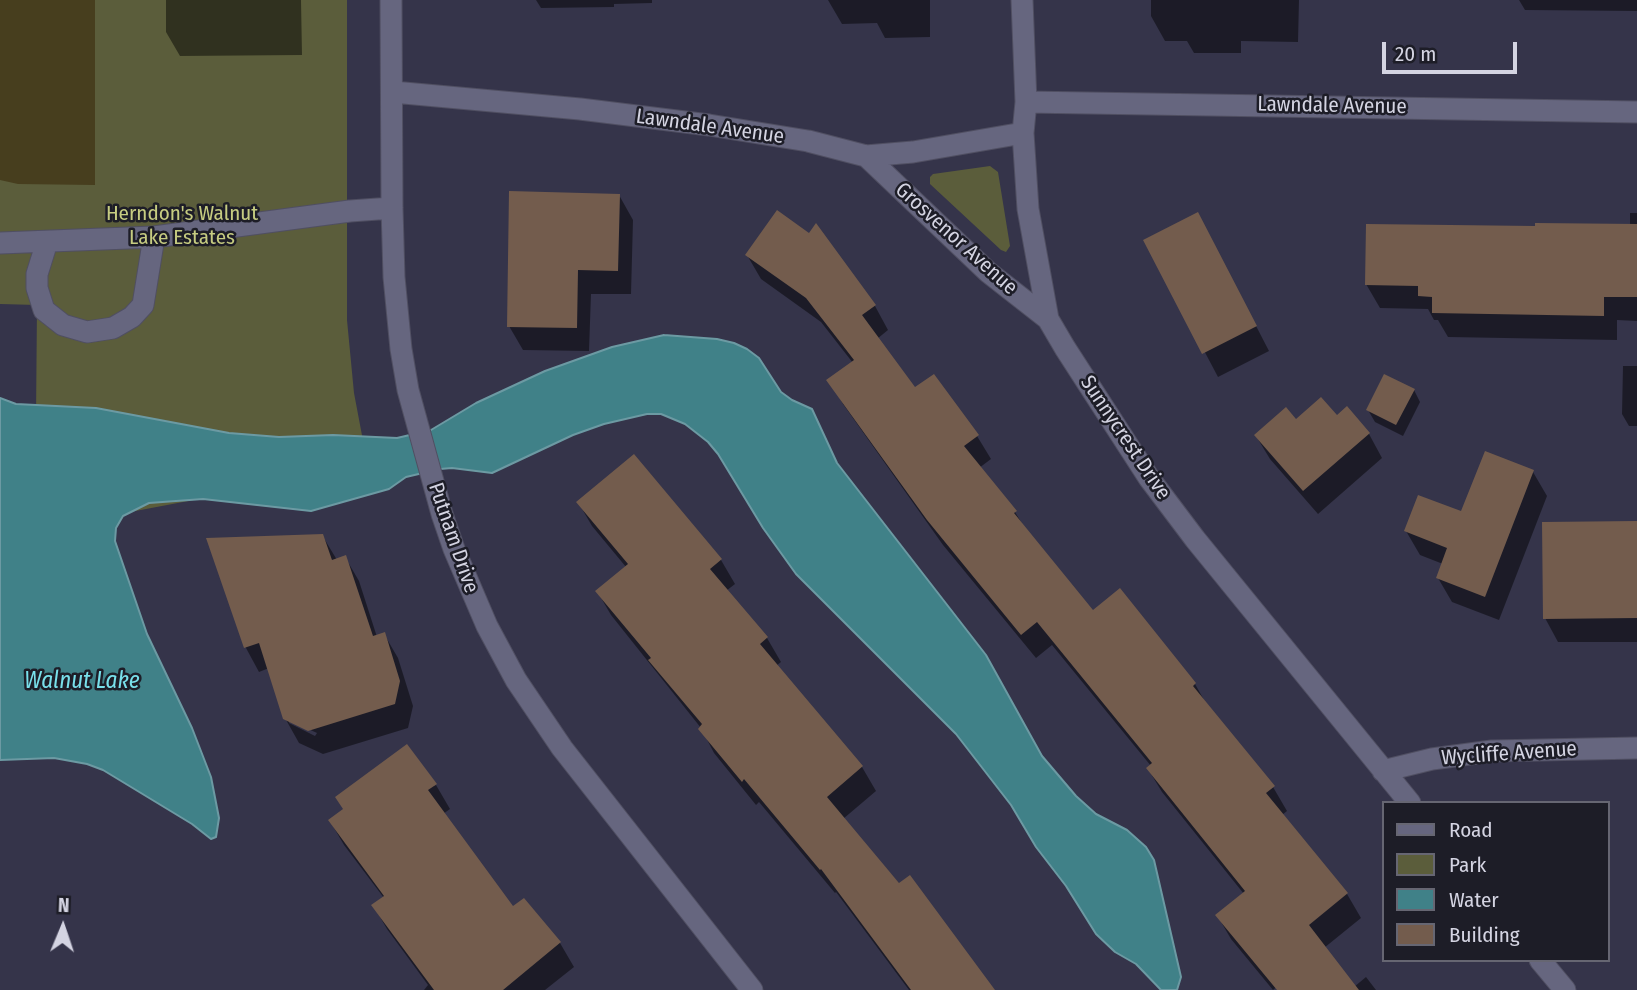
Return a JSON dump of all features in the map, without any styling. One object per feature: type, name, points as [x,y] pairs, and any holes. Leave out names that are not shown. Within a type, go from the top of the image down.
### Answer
[{"type":"street","name":"Putnam Drive","points":[[391,0],[392,208],[394,277],[401,348],[408,390],[442,514],[475,601],[516,680],[562,748],[752,990]]},
{"type":"street","name":"Sunnycrest Drive","points":[[1023,0],[1027,102],[1023,133],[1028,209],[1048,319],[1149,478],[1256,616],[1408,801]]},
{"type":"street","name":"Lawndale Avenue","points":[[393,92],[567,108],[709,125],[808,141],[866,156],[913,152],[1023,133]]},
{"type":"street","name":"Lawndale Avenue","points":[[1027,102],[1637,112]]},
{"type":"street","name":"Grosvenor Avenue","points":[[866,156],[988,272],[1048,319]]},
{"type":"street","points":[[0,243],[154,237],[350,211],[392,208]]},
{"type":"street","points":[[47,242],[37,274],[37,288],[44,310],[63,326],[87,332],[113,328],[132,317],[143,305],[154,237]]},
{"type":"street","name":"Wycliffe Avenue","points":[[1383,771],[1492,751],[1637,748]]},
{"type":"street","points":[[1542,962],[1565,990]]},
{"type":"green space","name":"Herndon's Walnut Lake Estates","points":[[40,0],[347,0],[347,320],[354,393],[368,467],[35,530],[37,305],[0,304],[0,140]]},
{"type":"green space","points":[[990,166],[998,172],[1010,246],[1006,252],[930,184],[933,174]]},
{"type":"sand","points":[[0,0],[95,0],[95,185],[18,184],[0,180]]},
{"type":"water","name":"Walnut Lake","points":[[664,335],[717,339],[747,349],[759,358],[781,392],[812,409],[837,463],[986,655],[1042,756],[1076,796],[1096,814],[1127,830],[1146,847],[1154,860],[1181,977],[1177,990],[1161,990],[1136,964],[1115,952],[1096,934],[1066,886],[1036,847],[1011,805],[956,734],[796,574],[708,442],[685,424],[661,414],[647,414],[604,424],[573,435],[492,473],[440,469],[406,477],[389,489],[311,511],[203,499],[149,503],[123,516],[116,528],[115,541],[147,634],[192,728],[211,777],[219,818],[216,837],[211,839],[192,824],[103,770],[87,764],[54,758],[0,760],[0,398],[16,404],[96,408],[229,433],[279,437],[333,435],[397,438],[431,430],[476,403],[545,371],[612,347]]},
{"type":"building","points":[[509,191],[620,194],[618,271],[578,270],[577,328],[507,327]]},
{"type":"building","points":[[777,210],[809,233],[816,223],[876,305],[862,315],[915,387],[934,374],[979,435],[964,446],[1017,511],[1014,513],[1093,610],[1120,588],[1196,683],[1193,686],[1275,786],[1266,793],[1348,893],[1309,925],[1359,990],[1277,990],[1215,915],[1245,891],[1146,768],[1152,763],[1037,622],[1021,635],[927,520],[826,380],[854,360],[806,298],[745,255]]},
{"type":"building","points":[[1198,212],[1257,326],[1202,354],[1143,240]]},
{"type":"building","points":[[1535,223],[1637,224],[1637,297],[1604,297],[1604,316],[1432,313],[1432,297],[1418,296],[1418,286],[1365,285],[1366,224],[1535,226]]},
{"type":"building","points":[[1384,374],[1415,389],[1396,425],[1366,410]]},
{"type":"building","points":[[1321,397],[1337,415],[1347,406],[1370,433],[1303,491],[1254,435],[1286,407],[1296,419]]},
{"type":"building","points":[[1485,451],[1534,470],[1485,597],[1436,578],[1447,548],[1404,531],[1418,495],[1461,511]]},
{"type":"building","points":[[634,454],[722,559],[710,569],[768,637],[760,644],[863,766],[827,797],[899,883],[910,875],[995,990],[911,990],[821,869],[698,729],[702,724],[595,591],[628,564],[576,502]]},
{"type":"building","points":[[1637,521],[1637,618],[1543,619],[1542,522]]},
{"type":"building","points":[[323,534],[332,560],[346,555],[373,636],[385,632],[400,681],[395,704],[308,731],[283,719],[259,643],[244,648],[206,538]]},
{"type":"building","points":[[407,744],[437,784],[428,790],[513,906],[524,898],[561,942],[503,990],[434,990],[371,905],[384,896],[328,820],[343,809],[335,797]]}]
